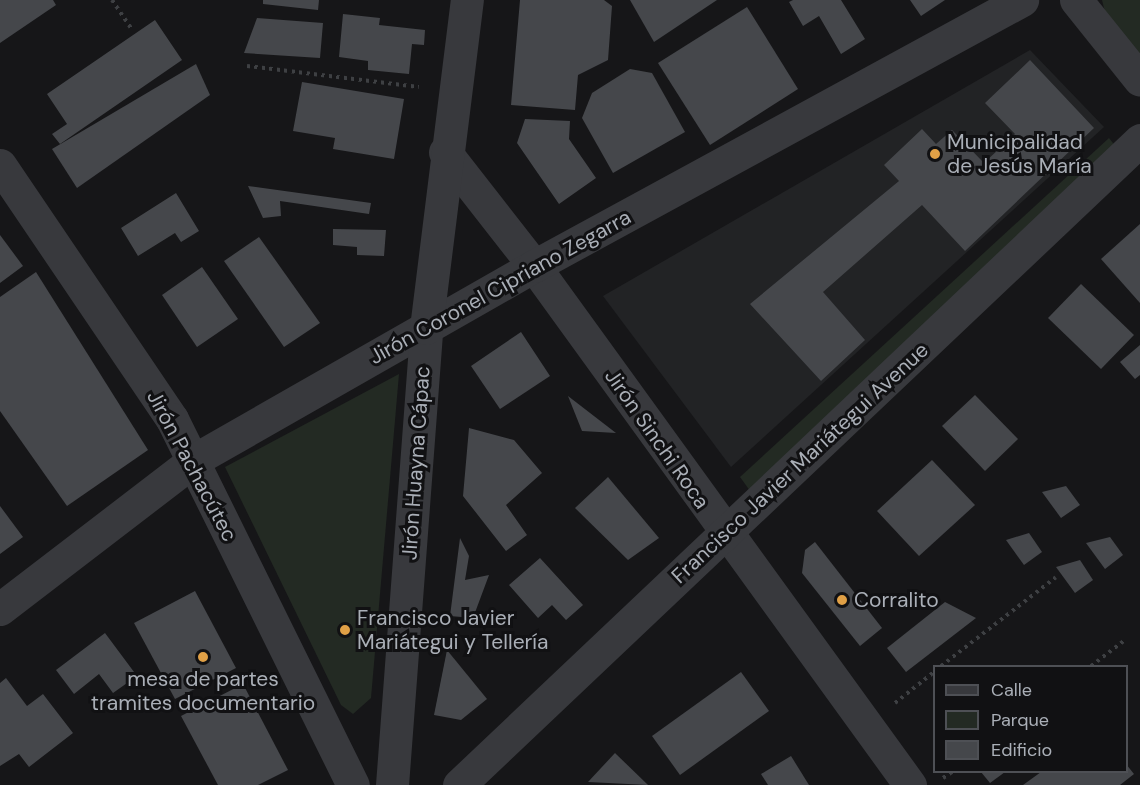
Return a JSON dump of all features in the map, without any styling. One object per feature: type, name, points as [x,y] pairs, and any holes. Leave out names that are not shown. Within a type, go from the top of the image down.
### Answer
[{"type":"street","name":"Jirón Huayna Cápac","points":[[392,785],[426,328],[453,91],[467,0]]},
{"type":"street","name":"Jirón Coronel Cipriano Zegarra","points":[[0,609],[194,460],[534,266],[1022,0]]},
{"type":"street","points":[[1076,0],[1140,80]]},
{"type":"street","name":"Francisco Javier Mariátegui Avenue","points":[[459,785],[1140,140]]},
{"type":"street","name":"Jirón Sinchi Roca","points":[[446,153],[534,266],[724,534],[910,785]]},
{"type":"street","name":"Jirón Pachacútec","points":[[0,165],[172,419],[353,785]]},
{"type":"path","points":[[112,0],[133,31]]},
{"type":"path","points":[[247,66],[453,91]]},
{"type":"path","points":[[942,665],[1056,577]]},
{"type":"path","points":[[1092,665],[1125,640]]},
{"type":"path","points":[[866,725],[933,673]]},
{"type":"shaded area","points":[[1030,50],[1104,127],[731,467],[603,296]]},
{"type":"green space","points":[[1102,0],[1140,0],[1140,55],[1106,16]]},
{"type":"green space","points":[[1109,138],[1123,156],[758,502],[740,477]]},
{"type":"green space","points":[[399,374],[371,698],[353,714],[341,705],[225,467]]},
{"type":"building","points":[[0,0],[53,0],[56,5],[0,43]]},
{"type":"building","points":[[263,0],[319,0],[318,10],[263,4]]},
{"type":"building","points":[[520,0],[604,0],[612,6],[608,60],[578,75],[575,110],[511,105]]},
{"type":"building","points":[[630,0],[717,0],[654,42]]},
{"type":"building","points":[[793,0],[841,0],[865,39],[841,54],[819,16],[803,26],[789,2]]},
{"type":"building","points":[[910,0],[945,0],[921,16]]},
{"type":"building","points":[[747,7],[798,89],[710,145],[658,63]]},
{"type":"building","points":[[343,14],[380,18],[379,25],[425,30],[424,45],[412,44],[409,74],[368,70],[368,61],[339,57]]},
{"type":"building","points":[[257,18],[323,23],[320,58],[244,53]]},
{"type":"building","points":[[155,20],[182,60],[60,144],[52,134],[67,124],[47,94]]},
{"type":"building","points":[[1030,60],[1094,128],[965,251],[922,205],[823,292],[865,340],[821,381],[750,304],[899,181],[884,165],[922,129],[936,144],[952,130],[984,163],[1015,134],[985,103]]},
{"type":"building","points":[[196,64],[210,95],[77,188],[52,149]]},
{"type":"building","points":[[630,69],[652,73],[685,132],[613,173],[582,118],[592,93]]},
{"type":"building","points":[[302,82],[404,99],[394,159],[333,149],[335,138],[293,131]]},
{"type":"building","points":[[525,119],[570,121],[569,139],[596,178],[559,204],[517,143]]},
{"type":"building","points":[[248,186],[371,203],[369,214],[280,201],[281,216],[263,218]]},
{"type":"building","points":[[176,193],[199,231],[181,242],[175,233],[138,256],[121,228]]},
{"type":"building","points":[[1140,224],[1140,303],[1101,259]]},
{"type":"building","points":[[333,229],[386,230],[384,256],[357,255],[357,247],[333,245]]},
{"type":"building","points":[[0,235],[23,266],[0,283]]},
{"type":"building","points":[[259,237],[320,323],[284,347],[224,261]]},
{"type":"building","points":[[202,267],[238,319],[197,347],[162,295]]},
{"type":"building","points":[[36,272],[148,450],[67,506],[0,411],[0,297]]},
{"type":"building","points":[[1081,284],[1134,335],[1101,369],[1048,318]]},
{"type":"building","points":[[521,332],[550,376],[500,409],[471,366]]},
{"type":"building","points":[[1140,345],[1140,375],[1135,379],[1120,362]]},
{"type":"building","points":[[975,395],[1018,439],[985,471],[942,426]]},
{"type":"building","points":[[568,396],[616,433],[582,431]]},
{"type":"building","points":[[469,428],[514,440],[542,473],[506,505],[527,535],[506,551],[463,496]]},
{"type":"building","points":[[932,460],[975,505],[919,556],[877,511]]},
{"type":"building","points":[[608,477],[659,538],[628,560],[575,508]]},
{"type":"building","points":[[1066,486],[1080,505],[1061,518],[1042,492]]},
{"type":"building","points":[[0,506],[23,537],[0,554]]},
{"type":"building","points":[[1029,533],[1042,552],[1024,565],[1006,540]]},
{"type":"building","points":[[1110,537],[1123,555],[1105,569],[1086,543]]},
{"type":"building","points":[[460,538],[469,556],[465,580],[489,575],[473,618],[450,616]]},
{"type":"building","name":"Corralito","points":[[815,542],[882,628],[860,646],[802,573],[805,550]]},
{"type":"building","points":[[540,558],[583,605],[566,620],[552,605],[538,618],[509,585]]},
{"type":"building","points":[[1080,560],[1093,580],[1075,593],[1056,567]]},
{"type":"building","points":[[195,591],[236,668],[175,699],[134,623]]},
{"type":"building","points":[[945,602],[976,618],[906,672],[887,648]]},
{"type":"building","points":[[105,633],[137,676],[113,693],[99,674],[74,694],[56,670]]},
{"type":"building","points":[[447,650],[487,699],[461,720],[434,715]]},
{"type":"building","points":[[741,672],[769,711],[680,775],[652,736]]},
{"type":"building","points":[[6,678],[27,706],[43,694],[73,733],[29,767],[19,754],[0,766],[0,683]]},
{"type":"building","points":[[243,684],[288,770],[258,785],[218,785],[181,716]]},
{"type":"building","points":[[615,753],[648,785],[588,782]]},
{"type":"building","points":[[791,756],[809,785],[768,785],[761,774]]},
{"type":"building","points":[[1128,766],[1134,774],[1120,785],[1023,785],[1040,773],[1128,773]]},
{"type":"building","points":[[982,773],[1004,773],[990,783]]},
{"type":"place","name":"Municipalidad de Jesús María","points":[[935,154]]},
{"type":"place","name":"Corralito","points":[[842,600]]},
{"type":"place","name":"Francisco Javier Mariátegui y Tellería","points":[[345,630]]},
{"type":"place","name":"mesa de partes tramites documentario","points":[[203,657]]}]
